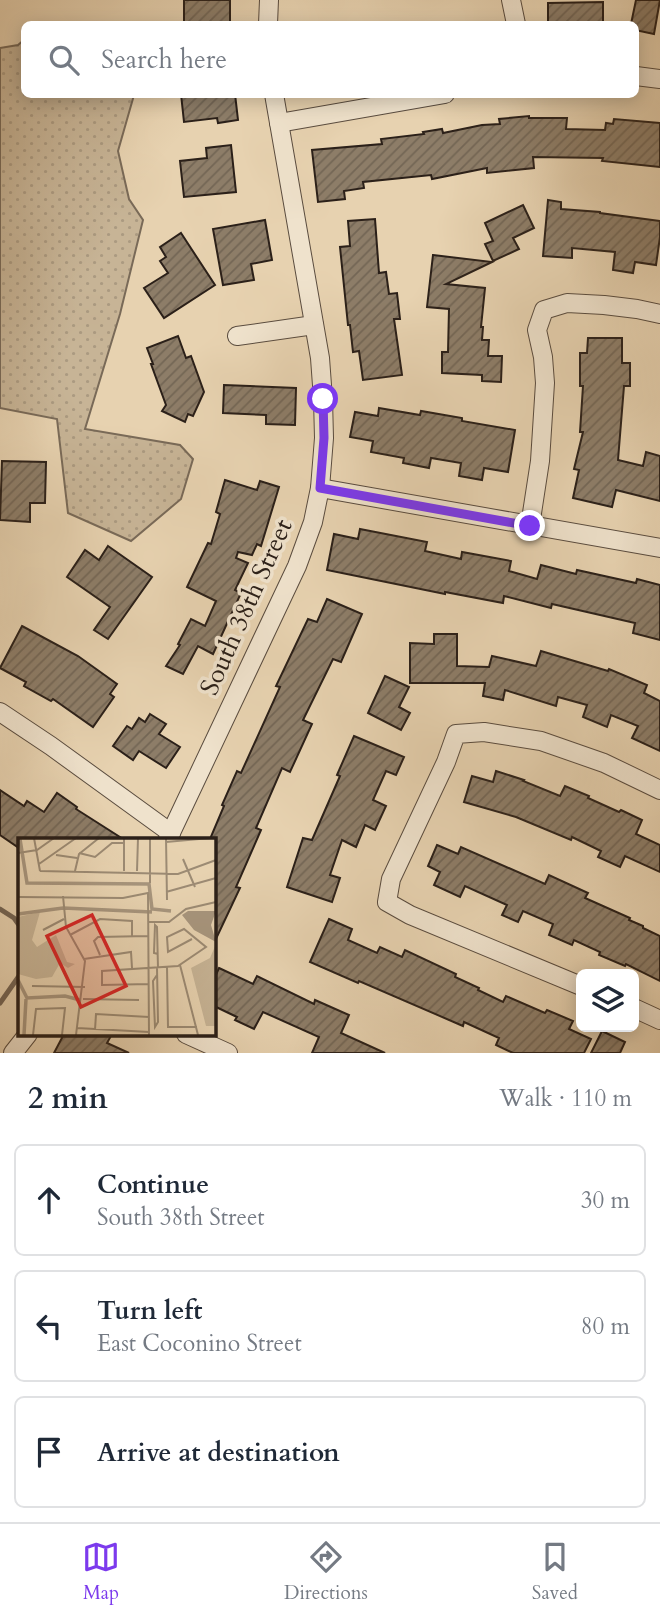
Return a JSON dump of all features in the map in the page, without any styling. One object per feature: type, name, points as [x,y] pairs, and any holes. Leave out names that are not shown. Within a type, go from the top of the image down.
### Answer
[{"type":"street","points":[[268,21],[269,0]]},
{"type":"street","points":[[511,0],[515,21]]},
{"type":"street","points":[[639,76],[660,79]]},
{"type":"street","name":"South 38th Street","points":[[170,836],[297,566],[313,522],[320,488],[324,438],[320,358],[275,98]]},
{"type":"street","points":[[279,123],[422,98]]},
{"type":"street","points":[[530,526],[540,461],[545,383],[537,330],[544,310],[567,303],[604,305],[660,314]]},
{"type":"street","points":[[237,336],[314,325]]},
{"type":"street","points":[[320,488],[660,548]]},
{"type":"street","points":[[0,712],[51,746],[170,836]]},
{"type":"street","points":[[576,984],[410,915],[387,902],[391,879],[446,762],[456,734],[484,732],[541,741],[604,763],[660,790]]},
{"type":"street","points":[[639,1011],[660,1020]]},
{"type":"street","points":[[13,1053],[26,1036]]},
{"type":"street","points":[[190,1036],[228,1053]]},
{"type":"shaded area","points":[[21,42],[21,98],[133,98],[118,151],[129,199],[143,220],[120,314],[85,429],[180,445],[193,459],[181,499],[131,541],[68,513],[57,419],[0,408],[0,48]]},
{"type":"building","points":[[184,0],[230,0],[230,21],[184,21]]},
{"type":"building","points":[[636,0],[660,0],[654,34],[639,31],[639,21],[632,21]]},
{"type":"building","points":[[603,2],[603,21],[548,21],[548,3]]},
{"type":"building","points":[[181,98],[235,98],[238,120],[218,123],[217,118],[184,122]]},
{"type":"building","points":[[529,116],[567,118],[566,129],[605,130],[606,123],[613,124],[614,119],[660,123],[660,167],[602,161],[603,158],[533,157],[534,168],[487,173],[487,168],[432,179],[431,175],[363,182],[364,188],[344,191],[345,199],[318,202],[312,150],[382,144],[381,139],[442,129],[443,133],[500,124],[499,119]]},
{"type":"building","points":[[231,145],[236,192],[184,197],[180,161],[207,158],[206,148]]},
{"type":"building","points":[[548,200],[561,202],[561,209],[660,221],[656,265],[635,262],[633,273],[613,270],[615,252],[572,248],[572,258],[543,256]]},
{"type":"building","points":[[523,205],[534,228],[513,238],[519,249],[493,261],[485,244],[493,241],[485,223]]},
{"type":"building","points":[[375,219],[379,273],[386,272],[389,294],[397,293],[400,319],[394,319],[402,375],[363,380],[359,351],[353,352],[348,325],[340,247],[350,246],[348,221]]},
{"type":"building","points":[[265,220],[272,260],[251,264],[254,280],[223,285],[213,229]]},
{"type":"building","points":[[181,233],[215,285],[164,318],[144,288],[168,273],[160,261],[166,257],[160,247]]},
{"type":"building","points":[[433,255],[492,262],[446,284],[485,288],[482,340],[489,340],[488,356],[502,356],[501,382],[482,381],[482,375],[442,373],[442,352],[448,352],[449,309],[427,307]]},
{"type":"building","points":[[178,336],[186,358],[191,356],[204,392],[193,416],[188,414],[185,422],[162,411],[166,405],[147,348]]},
{"type":"building","points":[[588,338],[622,338],[622,363],[630,363],[630,386],[624,386],[618,460],[643,466],[646,452],[660,456],[660,501],[616,490],[612,507],[573,498],[579,470],[574,469],[583,432],[580,432],[583,386],[580,386],[580,353],[587,353]]},
{"type":"building","points":[[224,385],[296,388],[295,425],[266,424],[266,415],[223,413]]},
{"type":"building","points":[[379,408],[420,415],[421,411],[515,430],[508,472],[484,468],[482,480],[459,476],[461,463],[431,458],[429,468],[403,463],[404,458],[371,452],[373,441],[350,437],[355,412],[378,416]]},
{"type":"building","points":[[2,461],[46,462],[45,503],[30,503],[30,522],[0,520]]},
{"type":"building","points":[[225,480],[257,490],[260,481],[279,487],[261,546],[257,544],[252,555],[238,552],[236,558],[248,563],[235,590],[241,593],[213,654],[198,646],[183,674],[166,666],[180,645],[178,644],[191,619],[205,626],[216,601],[187,587],[208,543],[211,544],[220,514],[216,512]]},
{"type":"building","points":[[360,529],[427,542],[425,551],[461,559],[462,552],[511,561],[509,571],[537,579],[541,565],[576,574],[577,570],[636,583],[637,579],[660,585],[660,640],[633,633],[635,623],[552,604],[551,608],[504,596],[503,603],[327,570],[334,534],[358,539]]},
{"type":"building","points":[[108,546],[152,577],[108,639],[94,630],[110,607],[67,577],[85,550],[99,560]]},
{"type":"building","points":[[327,599],[362,614],[341,662],[333,659],[303,720],[312,724],[290,772],[282,768],[256,828],[261,830],[236,887],[240,888],[215,941],[215,838],[210,838],[237,771],[241,773],[280,687],[276,686],[308,619],[317,622]]},
{"type":"building","points":[[22,626],[78,656],[117,684],[110,694],[114,697],[93,727],[53,699],[51,701],[24,686],[26,682],[0,668]]},
{"type":"building","points":[[434,634],[457,634],[457,666],[489,667],[492,656],[536,666],[541,651],[608,671],[609,669],[647,685],[644,693],[660,701],[660,751],[632,738],[638,726],[611,715],[607,727],[583,717],[587,705],[558,697],[556,706],[505,690],[503,700],[483,696],[485,683],[410,683],[410,643],[434,644]]},
{"type":"building","points":[[385,676],[409,687],[399,707],[410,713],[401,730],[368,713]]},
{"type":"building","points":[[150,714],[166,724],[159,734],[180,747],[166,768],[139,751],[133,760],[113,746],[127,726],[132,729],[139,718],[145,722]]},
{"type":"building","points":[[354,736],[404,757],[396,775],[386,771],[373,800],[386,806],[375,830],[365,825],[356,847],[342,840],[330,875],[340,878],[332,902],[287,887],[303,838],[312,840]]},
{"type":"building","points":[[496,771],[560,796],[565,786],[642,820],[636,834],[660,845],[660,872],[625,856],[620,867],[598,857],[601,851],[572,837],[571,840],[516,817],[464,802],[472,776],[493,782]]},
{"type":"building","points":[[0,790],[24,806],[27,801],[44,812],[57,793],[77,807],[76,809],[121,838],[18,838],[18,847],[0,835]]},
{"type":"building","points":[[437,845],[458,854],[461,847],[545,884],[549,875],[588,893],[585,898],[630,918],[629,920],[660,936],[660,981],[639,969],[599,955],[600,952],[574,940],[572,945],[549,935],[553,924],[523,911],[518,922],[502,915],[507,905],[465,886],[460,897],[434,885],[440,872],[428,866]]},
{"type":"building","points":[[329,919],[352,929],[348,940],[377,953],[380,947],[402,957],[405,950],[456,974],[455,977],[503,1002],[506,996],[545,1013],[547,1010],[573,1021],[569,1029],[591,1039],[584,1053],[513,1053],[496,1045],[499,1038],[464,1022],[463,1026],[310,962]]},
{"type":"building","points":[[219,968],[253,984],[257,976],[314,1004],[315,1000],[349,1015],[341,1033],[385,1053],[312,1053],[319,1037],[263,1012],[254,1029],[215,1006],[215,977]]},
{"type":"building","points":[[602,1032],[625,1042],[620,1053],[591,1053]]},
{"type":"building","points":[[63,1036],[111,1036],[107,1043],[129,1053],[54,1053]]},
{"type":"waterway","points":[[0,909],[18,924]]},
{"type":"waterway","points":[[0,1003],[18,977]]},
{"type":"route","points":[[323,399],[324,438],[320,488],[530,526]]}]
